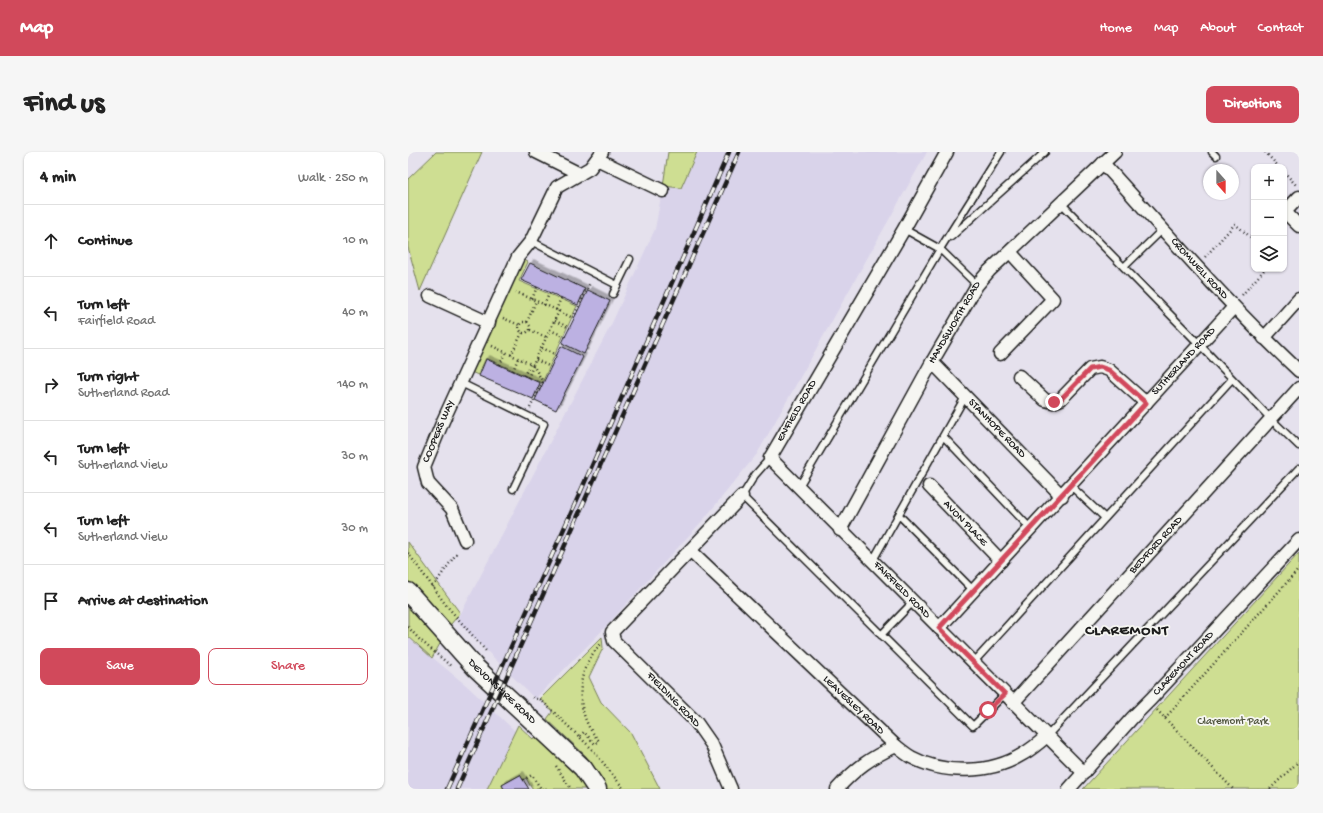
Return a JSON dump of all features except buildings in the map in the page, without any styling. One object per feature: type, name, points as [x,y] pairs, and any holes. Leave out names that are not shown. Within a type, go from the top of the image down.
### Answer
[{"type":"main road","name":"DEVONSHIRE ROAD","points":[[408,592],[475,667],[584,768],[597,789]]},
{"type":"street","points":[[536,152],[580,174]]},
{"type":"street","name":"ENFIELD ROAD","points":[[770,458],[904,229],[946,152]]},
{"type":"street","name":"HANDSWORTH ROAD","points":[[840,530],[932,362],[977,285],[989,271],[1115,152]]},
{"type":"street","name":"COOPERS WAY","points":[[465,540],[452,509],[428,483],[424,467],[443,421],[518,257],[531,241],[557,187],[590,168],[600,156],[663,191]]},
{"type":"street","name":"CROMWELL ROAD","points":[[1103,163],[1196,266],[1264,338],[1299,371]]},
{"type":"street","points":[[1287,210],[1299,196]]},
{"type":"street","points":[[1287,216],[1299,226]]},
{"type":"street","points":[[1000,354],[1053,299],[1010,252]]},
{"type":"street","points":[[430,296],[489,323]]},
{"type":"street","points":[[1264,338],[1299,299]]},
{"type":"street","name":"SUTHERLAND ROAD","points":[[939,628],[1062,496],[1234,306]]},
{"type":"street","name":"STANHOPE ROAD","points":[[932,362],[1062,496]]},
{"type":"street","points":[[1019,376],[1045,400],[1054,402],[1061,399],[1090,369],[1100,367],[1109,370],[1146,403]]},
{"type":"street","name":"BEDFORD ROAD","points":[[1014,703],[1299,388]]},
{"type":"street","name":"FAIRFIELD ROAD","points":[[770,458],[798,488],[1084,773]]},
{"type":"street","name":"AVON PLACE","points":[[929,486],[1001,561]]},
{"type":"street","name":"ENFIELD ROAD","points":[[613,637],[742,496]]},
{"type":"street","name":"CLAREMONT ROAD","points":[[1069,789],[1132,718],[1152,699],[1299,540]]},
{"type":"street","name":"LEAVESLEY ROAD","points":[[691,550],[896,746],[912,757],[931,765],[948,768],[967,770],[984,768],[1003,763],[1022,755],[1048,736]]},
{"type":"street","name":"FIELDING ROAD","points":[[613,637],[696,722],[712,745],[731,789]]},
{"type":"street","points":[[837,789],[858,768],[874,756],[896,746]]},
{"type":"lane","points":[[798,488],[940,249],[1001,152]]},
{"type":"lane","points":[[945,242],[1045,152]]},
{"type":"lane","points":[[1061,203],[1299,446]]},
{"type":"lane","points":[[904,229],[940,249],[977,285]]},
{"type":"lane","points":[[1124,267],[1163,229]]},
{"type":"lane","points":[[531,241],[617,285]]},
{"type":"lane","points":[[612,294],[630,259]]},
{"type":"lane","points":[[973,663],[1232,379]]},
{"type":"lane","points":[[461,384],[544,424],[513,489]]},
{"type":"lane","points":[[872,562],[966,397]]},
{"type":"lane","points":[[944,437],[1031,529]]},
{"type":"lane","name":"ENFIELD ROAD","points":[[742,496],[755,475],[770,458]]},
{"type":"lane","points":[[1048,736],[1299,468]]},
{"type":"lane","points":[[1071,486],[1105,518]]},
{"type":"lane","points":[[742,496],[973,726],[1005,694]]},
{"type":"lane","points":[[899,515],[974,591]]},
{"type":"lane","points":[[881,635],[913,602]]},
{"type":"path","points":[[1265,152],[1276,164]]},
{"type":"path","points":[[1287,175],[1299,188]]},
{"type":"path","points":[[1196,266],[1236,224],[1251,237]]},
{"type":"path","points":[[1234,306],[1262,272]]},
{"type":"path","points":[[505,287],[573,318],[594,273]]},
{"type":"path","points":[[532,299],[538,287]]},
{"type":"path","points":[[544,305],[550,292]]},
{"type":"path","points":[[528,378],[550,330],[562,298]]},
{"type":"path","points":[[527,322],[536,301]]},
{"type":"path","points":[[554,320],[570,328]]},
{"type":"path","points":[[522,333],[519,329],[519,325],[523,322],[527,322]]},
{"type":"path","points":[[527,322],[530,326],[530,330]]},
{"type":"path","points":[[522,333],[526,333],[530,330]]},
{"type":"path","points":[[530,330],[546,338]]},
{"type":"path","points":[[550,330],[566,337]]},
{"type":"path","points":[[511,355],[522,333]]},
{"type":"path","points":[[480,341],[534,365]]},
{"type":"path","points":[[542,348],[557,355]]},
{"type":"path","points":[[500,365],[505,352]]},
{"type":"path","points":[[513,371],[518,358]]},
{"type":"path","points":[[536,360],[551,367]]},
{"type":"path","points":[[524,376],[530,364]]},
{"type":"path","points":[[526,415],[542,382],[534,365]]},
{"type":"path","points":[[433,587],[465,540]]},
{"type":"path","points":[[408,553],[446,605],[486,651]]},
{"type":"path","points":[[1165,718],[1299,569]]},
{"type":"path","points":[[408,627],[419,639],[456,670]]},
{"type":"path","points":[[580,736],[584,732],[595,744],[598,741],[588,726],[581,704],[580,686],[584,669],[592,652],[613,637]]},
{"type":"path","points":[[532,696],[540,699],[580,736],[624,789]]},
{"type":"path","points":[[1152,699],[1156,709],[1233,789]]},
{"type":"path","points":[[1270,789],[1299,762]]},
{"type":"path","points":[[554,764],[571,789]]},
{"type":"path","points":[[523,780],[532,775],[541,788],[536,789]]},
{"type":"shaded area","points":[[697,152],[927,152],[757,454],[704,519],[597,636],[535,699],[457,621],[612,323],[655,229],[663,186],[681,188]]},
{"type":"shaded area","points":[[408,636],[467,686],[515,731],[487,789],[408,789]]},
{"type":"green space","points":[[436,152],[482,152],[420,291],[408,247],[408,179]]},
{"type":"green space","points":[[668,152],[697,152],[681,188],[663,186]]},
{"type":"green space","points":[[522,259],[528,262],[519,281],[577,306],[542,383],[486,358],[478,375],[471,372]]},
{"type":"green space","points":[[408,542],[460,613],[451,624],[432,658],[408,636]]},
{"type":"green space","name":"Claremont Park","points":[[1299,553],[1299,789],[1083,789]]},
{"type":"green space","points":[[602,637],[603,648],[589,677],[601,702],[631,733],[660,789],[606,789],[586,756],[547,719],[553,711],[540,699]]},
{"type":"green space","points":[[518,725],[533,739],[541,727],[597,789],[532,789],[526,778],[523,780],[520,775],[502,785],[504,789],[487,789]]},
{"type":"railway","points":[[447,789],[580,493],[729,152]]},
{"type":"railway","points":[[457,789],[739,152]]},
{"type":"district","name":"CLAREMONT","points":[[1127,631]]},
{"type":"route","points":[[988,710],[1005,694],[939,628],[1146,403],[1109,370],[1100,367],[1090,369],[1061,399],[1054,402]]}]
